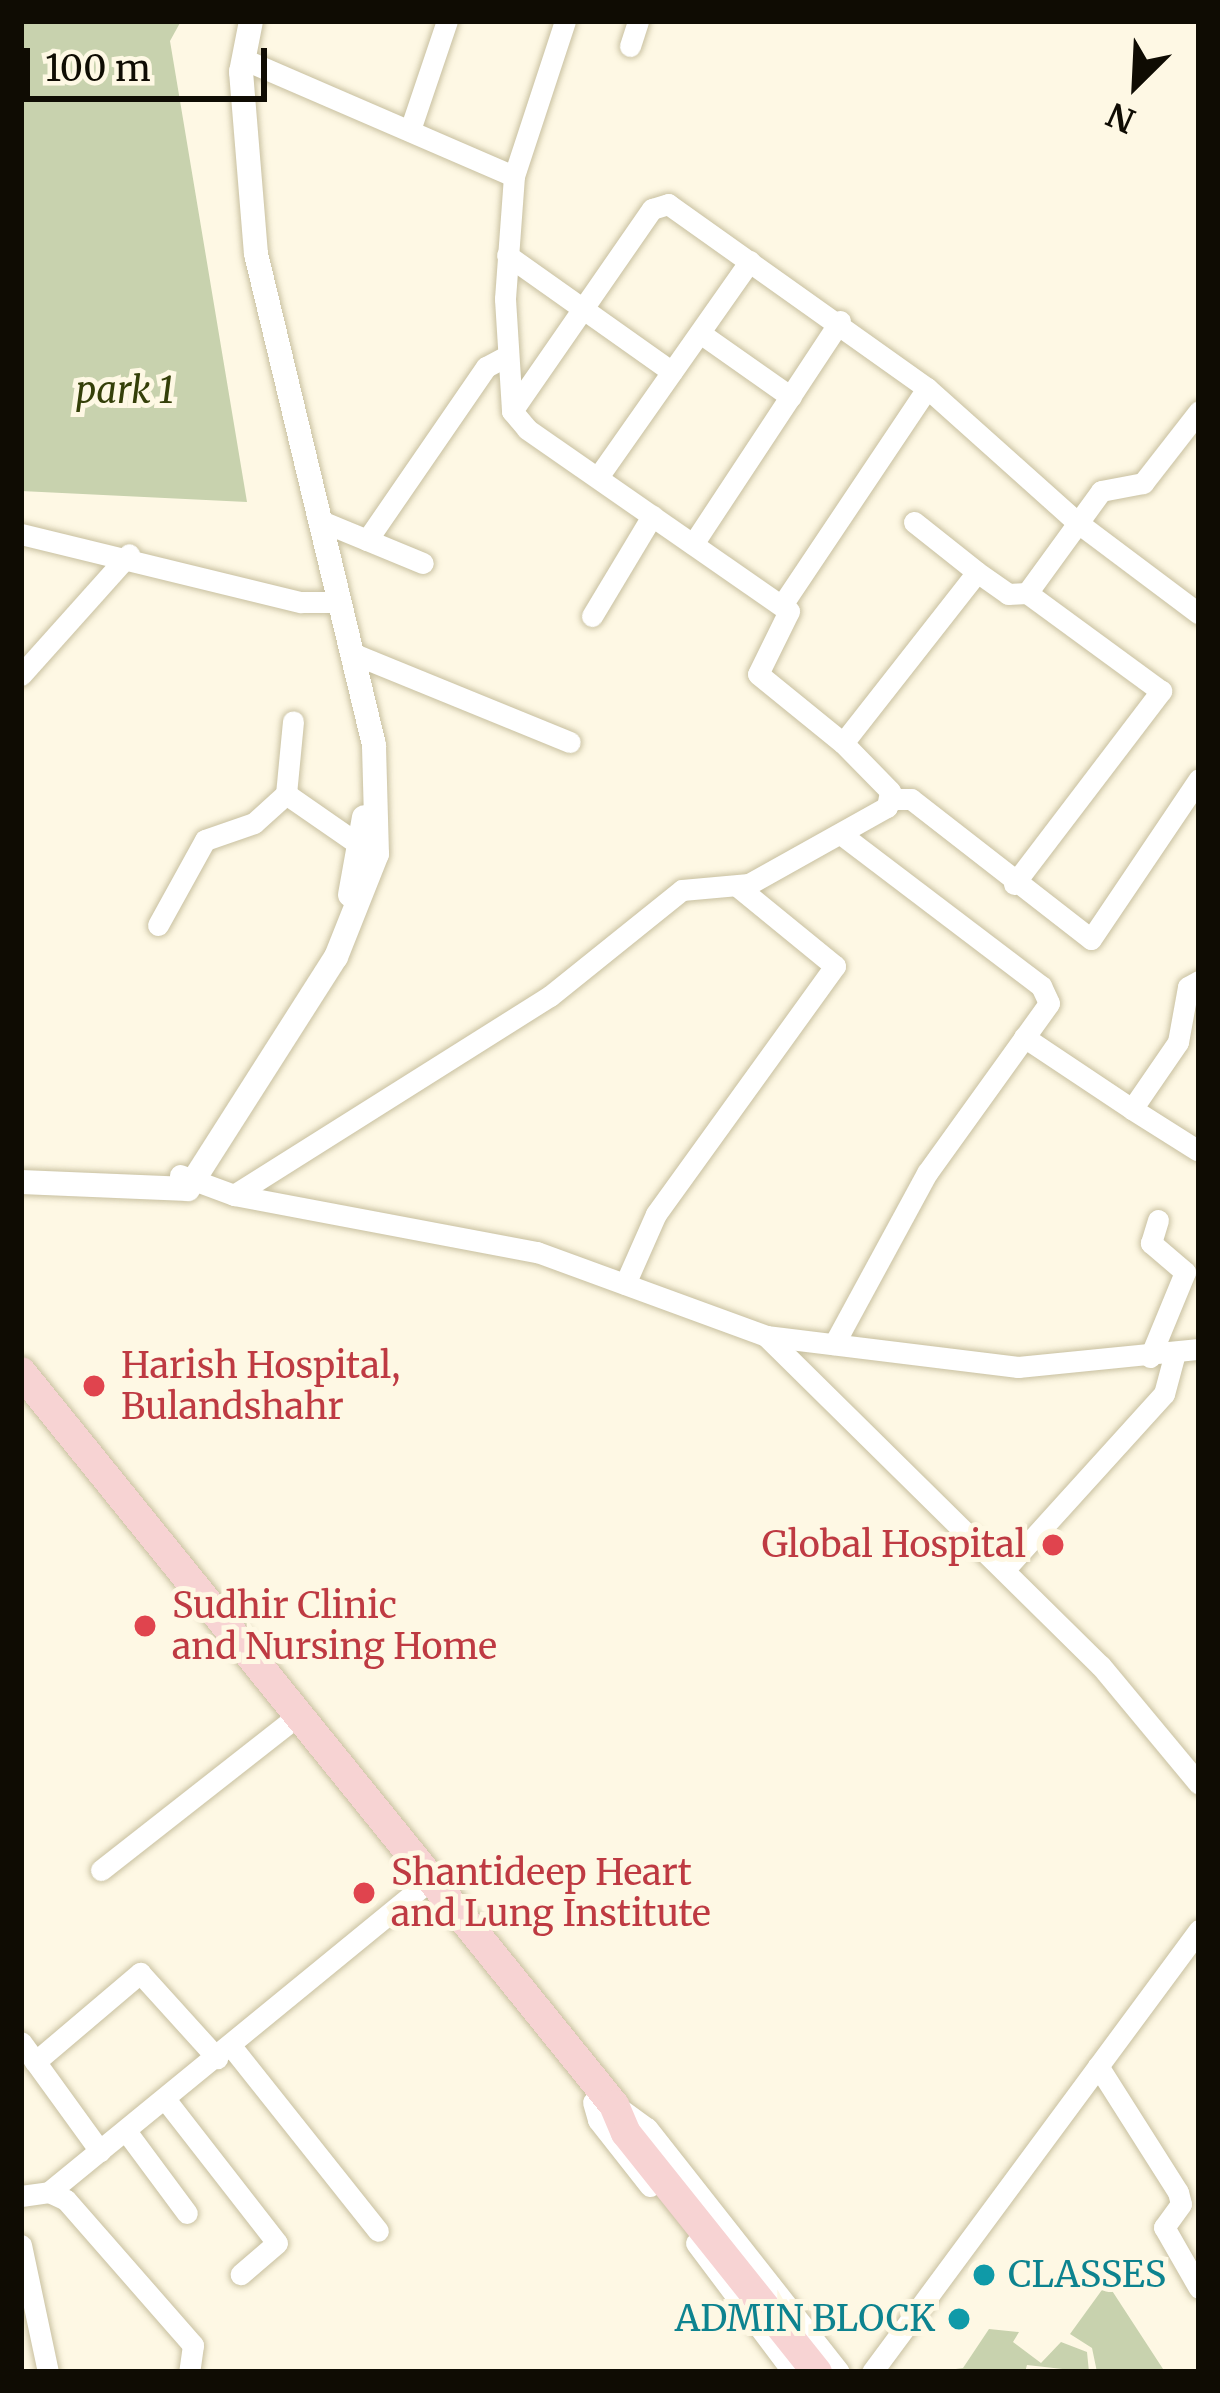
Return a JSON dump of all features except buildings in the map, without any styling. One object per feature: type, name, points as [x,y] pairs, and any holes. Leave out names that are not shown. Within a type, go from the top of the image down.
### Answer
[{"type":"main road","points":[[21,1372],[424,1885],[818,2372]]},
{"type":"main road","points":[[21,1399],[286,1725],[424,1885]]},
{"type":"street","points":[[21,1182],[177,1192],[365,898],[380,801],[354,654],[332,603],[242,256],[231,154],[236,21]]},
{"type":"street","points":[[187,1179],[324,950],[351,893],[361,846],[359,747],[321,520],[256,254],[243,59],[251,21]]},
{"type":"street","points":[[410,130],[447,21]]},
{"type":"street","points":[[565,21],[514,176],[507,255],[512,411],[782,605],[789,624],[758,674],[843,743],[893,799]]},
{"type":"street","points":[[630,46],[638,21]]},
{"type":"street","points":[[243,59],[514,176]]},
{"type":"street","points":[[512,411],[657,204],[840,322],[927,388],[1078,523],[1199,614]]},
{"type":"street","points":[[507,255],[584,304],[672,372]]},
{"type":"street","points":[[598,477],[750,261]]},
{"type":"street","points":[[693,544],[840,322]]},
{"type":"street","points":[[700,333],[791,397]]},
{"type":"street","points":[[368,540],[486,367],[507,356]]},
{"type":"street","points":[[782,605],[927,388]]},
{"type":"street","points":[[1027,593],[1110,484],[1148,478],[1199,411]]},
{"type":"street","points":[[592,616],[652,515]]},
{"type":"street","points":[[321,520],[423,563]]},
{"type":"street","points":[[914,522],[1008,594],[1027,593],[1161,691],[1014,884]]},
{"type":"street","points":[[21,534],[129,554],[332,603]]},
{"type":"street","points":[[21,675],[129,554]]},
{"type":"street","points":[[843,743],[977,572]]},
{"type":"street","points":[[354,654],[569,742]]},
{"type":"street","points":[[158,925],[205,840],[254,824],[286,794],[293,721]]},
{"type":"street","points":[[234,1195],[550,996],[682,890],[737,886],[841,834],[893,799],[910,800],[1091,939],[1199,779]]},
{"type":"street","points":[[286,794],[361,846]]},
{"type":"street","points":[[834,1344],[927,1173],[1049,1003],[1041,986],[841,834]]},
{"type":"street","points":[[625,1284],[656,1214],[836,966],[737,886]]},
{"type":"street","points":[[1132,1109],[1178,1042],[1186,991],[1199,981]]},
{"type":"street","points":[[1024,1037],[1197,1150]]},
{"type":"street","points":[[21,1167],[187,1179],[234,1195],[537,1252],[766,1336],[1018,1367],[1174,1356],[1199,1349]]},
{"type":"street","points":[[1150,1357],[1185,1273],[1151,1243],[1158,1220]]},
{"type":"street","points":[[766,1336],[1006,1568],[1199,1784]]},
{"type":"street","points":[[1006,1568],[1163,1394],[1174,1356]]},
{"type":"street","points":[[100,1870],[286,1725]]},
{"type":"street","points":[[21,2196],[50,2192],[424,1885]]},
{"type":"street","points":[[872,2372],[1199,1930]]},
{"type":"street","points":[[35,2062],[140,1973],[224,2052],[378,2231]]},
{"type":"street","points":[[21,2042],[100,2151]]},
{"type":"street","points":[[1098,2066],[1178,2192],[1181,2204],[1164,2228],[1199,2288]]},
{"type":"street","points":[[165,2099],[277,2243],[241,2274]]},
{"type":"street","points":[[793,2372],[612,2141],[611,2113],[647,2128],[839,2372]]},
{"type":"street","points":[[126,2131],[187,2213]]},
{"type":"street","points":[[50,2192],[66,2200],[193,2345],[189,2372]]},
{"type":"street","points":[[21,2245],[48,2372]]},
{"type":"green space","name":"park 1","points":[[21,21],[181,21],[170,41],[247,502],[21,491]]},
{"type":"green space","points":[[1107,2283],[1165,2372],[1097,2372],[1092,2348],[1070,2334]]},
{"type":"green space","points":[[989,2329],[1019,2332],[1013,2342],[1041,2363],[1061,2342],[1087,2352],[1089,2372],[1027,2365],[1025,2372],[934,2372],[963,2368]]},
{"type":"place","name":"Harish Hospital, Bulandshahr","points":[[94,1386]]},
{"type":"place","name":"Global Hospital","points":[[1053,1545]]},
{"type":"place","name":"Sudhir Clinic and Nursing Home","points":[[145,1626]]},
{"type":"place","name":"Shantideep Heart and Lung Institute","points":[[364,1893]]},
{"type":"place","name":"CLASSES","points":[[984,2275]]},
{"type":"place","name":"ADMIN BLOCK","points":[[959,2319]]}]
